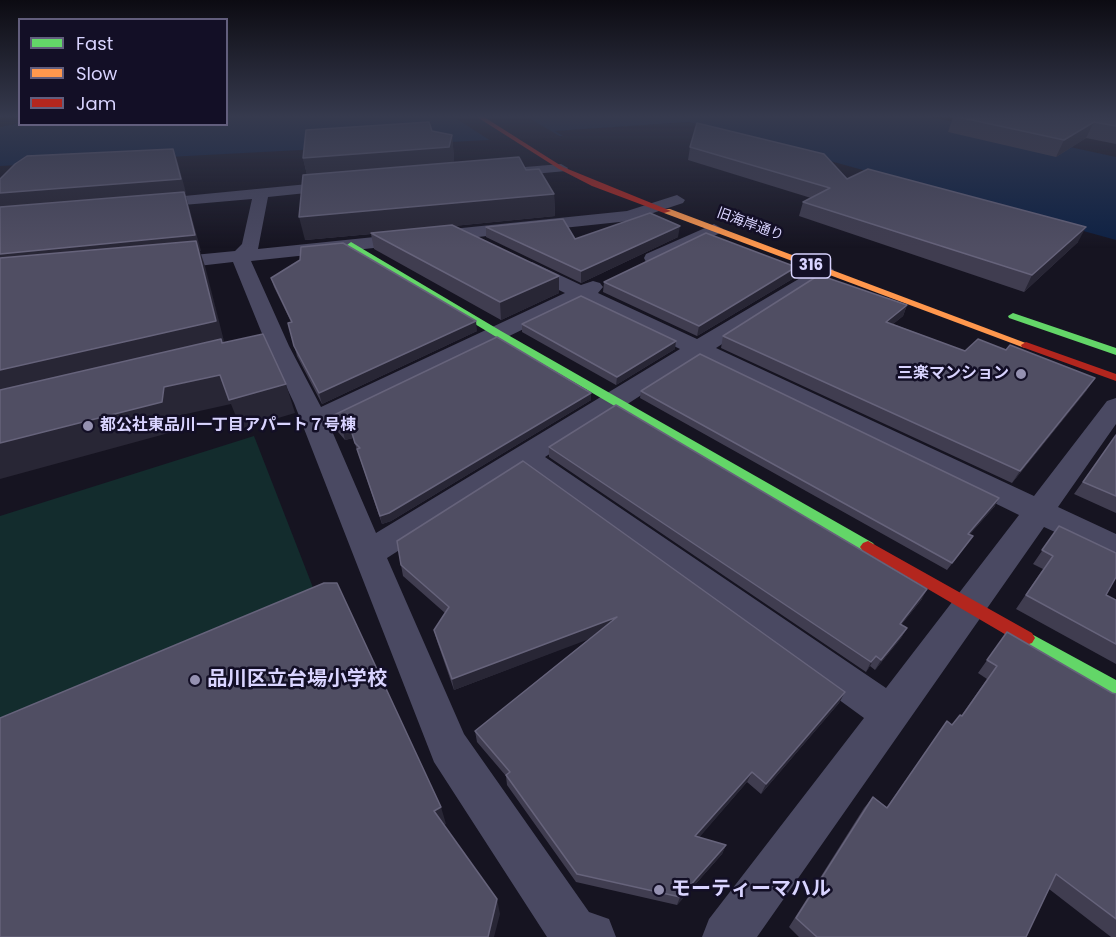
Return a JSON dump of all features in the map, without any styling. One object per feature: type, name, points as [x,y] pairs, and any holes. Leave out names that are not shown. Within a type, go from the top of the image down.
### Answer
[{"type":"main road","name":"旧海岸通り","points":[[550,161],[561,168],[656,208],[1116,378]]},
{"type":"main road","points":[[610,174],[683,202]]},
{"type":"main road","points":[[351,245],[497,333],[1116,690]]},
{"type":"main road","points":[[1004,313],[1116,352]]},
{"type":"street","points":[[482,174],[561,168]]},
{"type":"street","points":[[130,205],[354,185]]},
{"type":"street","points":[[240,256],[251,246],[261,193]]},
{"type":"street","points":[[148,265],[629,216],[683,202]]},
{"type":"street","points":[[630,269],[714,229]]},
{"type":"street","points":[[460,235],[490,250]]},
{"type":"street","points":[[240,256],[267,348],[315,420],[449,748],[575,934],[591,937]]},
{"type":"street","points":[[510,259],[1116,548]]},
{"type":"street","points":[[369,553],[824,270]]},
{"type":"street","points":[[315,420],[610,279]]},
{"type":"street","points":[[727,937],[1116,406]]},
{"type":"street","points":[[524,456],[891,714]]},
{"type":"green space","points":[[254,436],[319,603],[0,737],[0,516]]},
{"type":"water","points":[[0,161],[99,161],[0,166]]},
{"type":"water","points":[[829,161],[1116,161],[1116,240]]},
{"type":"building","points":[[20,161],[176,161],[181,179],[0,193],[0,179]]},
{"type":"building","points":[[474,161],[521,161],[526,170],[539,169],[554,194],[299,217],[303,175]]},
{"type":"building","points":[[737,161],[830,161],[847,179],[868,169],[1086,227],[1032,275],[803,202],[830,188]]},
{"type":"building","points":[[184,192],[195,235],[0,254],[0,207]]},
{"type":"building","points":[[650,213],[680,226],[581,271],[486,227],[563,219],[575,239]]},
{"type":"building","points":[[452,225],[559,276],[500,302],[371,233]]},
{"type":"building","points":[[706,233],[796,267],[699,326],[604,282]]},
{"type":"building","points":[[196,241],[216,321],[0,370],[0,258]]},
{"type":"building","points":[[343,243],[476,321],[319,393],[294,346],[288,323],[292,322],[271,278],[300,260],[301,247]]},
{"type":"building","points":[[819,275],[907,305],[886,322],[965,351],[978,339],[1006,350],[1010,345],[1095,378],[1020,471],[723,336]]},
{"type":"building","points":[[581,296],[676,341],[617,377],[522,324]]},
{"type":"building","points":[[263,334],[286,384],[229,400],[220,375],[164,387],[162,402],[0,443],[0,390],[221,339],[222,343]]},
{"type":"building","points":[[497,337],[591,393],[389,513],[380,516],[357,449],[360,448],[355,443],[351,430],[343,432],[330,417]]},
{"type":"building","points":[[700,354],[999,498],[968,534],[973,536],[952,563],[641,391]]},
{"type":"building","points":[[616,405],[927,589],[900,624],[907,628],[881,660],[876,656],[871,662],[549,447]]},
{"type":"building","points":[[1116,435],[1116,496],[1083,482]]},
{"type":"building","points":[[523,461],[845,692],[766,784],[752,772],[695,836],[726,845],[680,897],[577,874],[506,775],[510,772],[475,731],[617,617],[452,679],[434,630],[449,607],[401,565],[397,541]]},
{"type":"building","points":[[1059,526],[1116,553],[1116,577],[1106,595],[1116,600],[1116,644],[1026,595],[1053,556],[1042,550]]},
{"type":"building","name":"品川区立台場小学校","points":[[324,583],[337,583],[441,807],[434,811],[497,899],[488,937],[0,937],[0,718]]},
{"type":"building","points":[[1007,632],[1116,694],[1116,919],[1056,874],[1026,937],[817,937],[796,918],[873,797],[887,808],[947,721],[952,725],[960,715],[962,716],[997,666],[987,660]]},
{"type":"traffic: fast","points":[[351,245],[497,333],[868,547]]},
{"type":"traffic: fast","points":[[1013,316],[1116,352]]},
{"type":"traffic: fast","points":[[1026,638],[1116,690]]},
{"type":"traffic: slow","points":[[667,211],[1026,345]]},
{"type":"traffic: jam","points":[[549,161],[595,184],[667,211]]},
{"type":"traffic: jam","points":[[1026,345],[1116,378]]},
{"type":"traffic: jam","points":[[868,547],[1026,638]]},
{"type":"place","name":"三楽マンション","points":[[1021,374]]},
{"type":"place","name":"都公社東品川一丁目アパート７号棟","points":[[88,426]]},
{"type":"place","name":"品川区立台場小学校","points":[[195,680]]},
{"type":"place","name":"モーティーマハル","points":[[659,890]]}]
